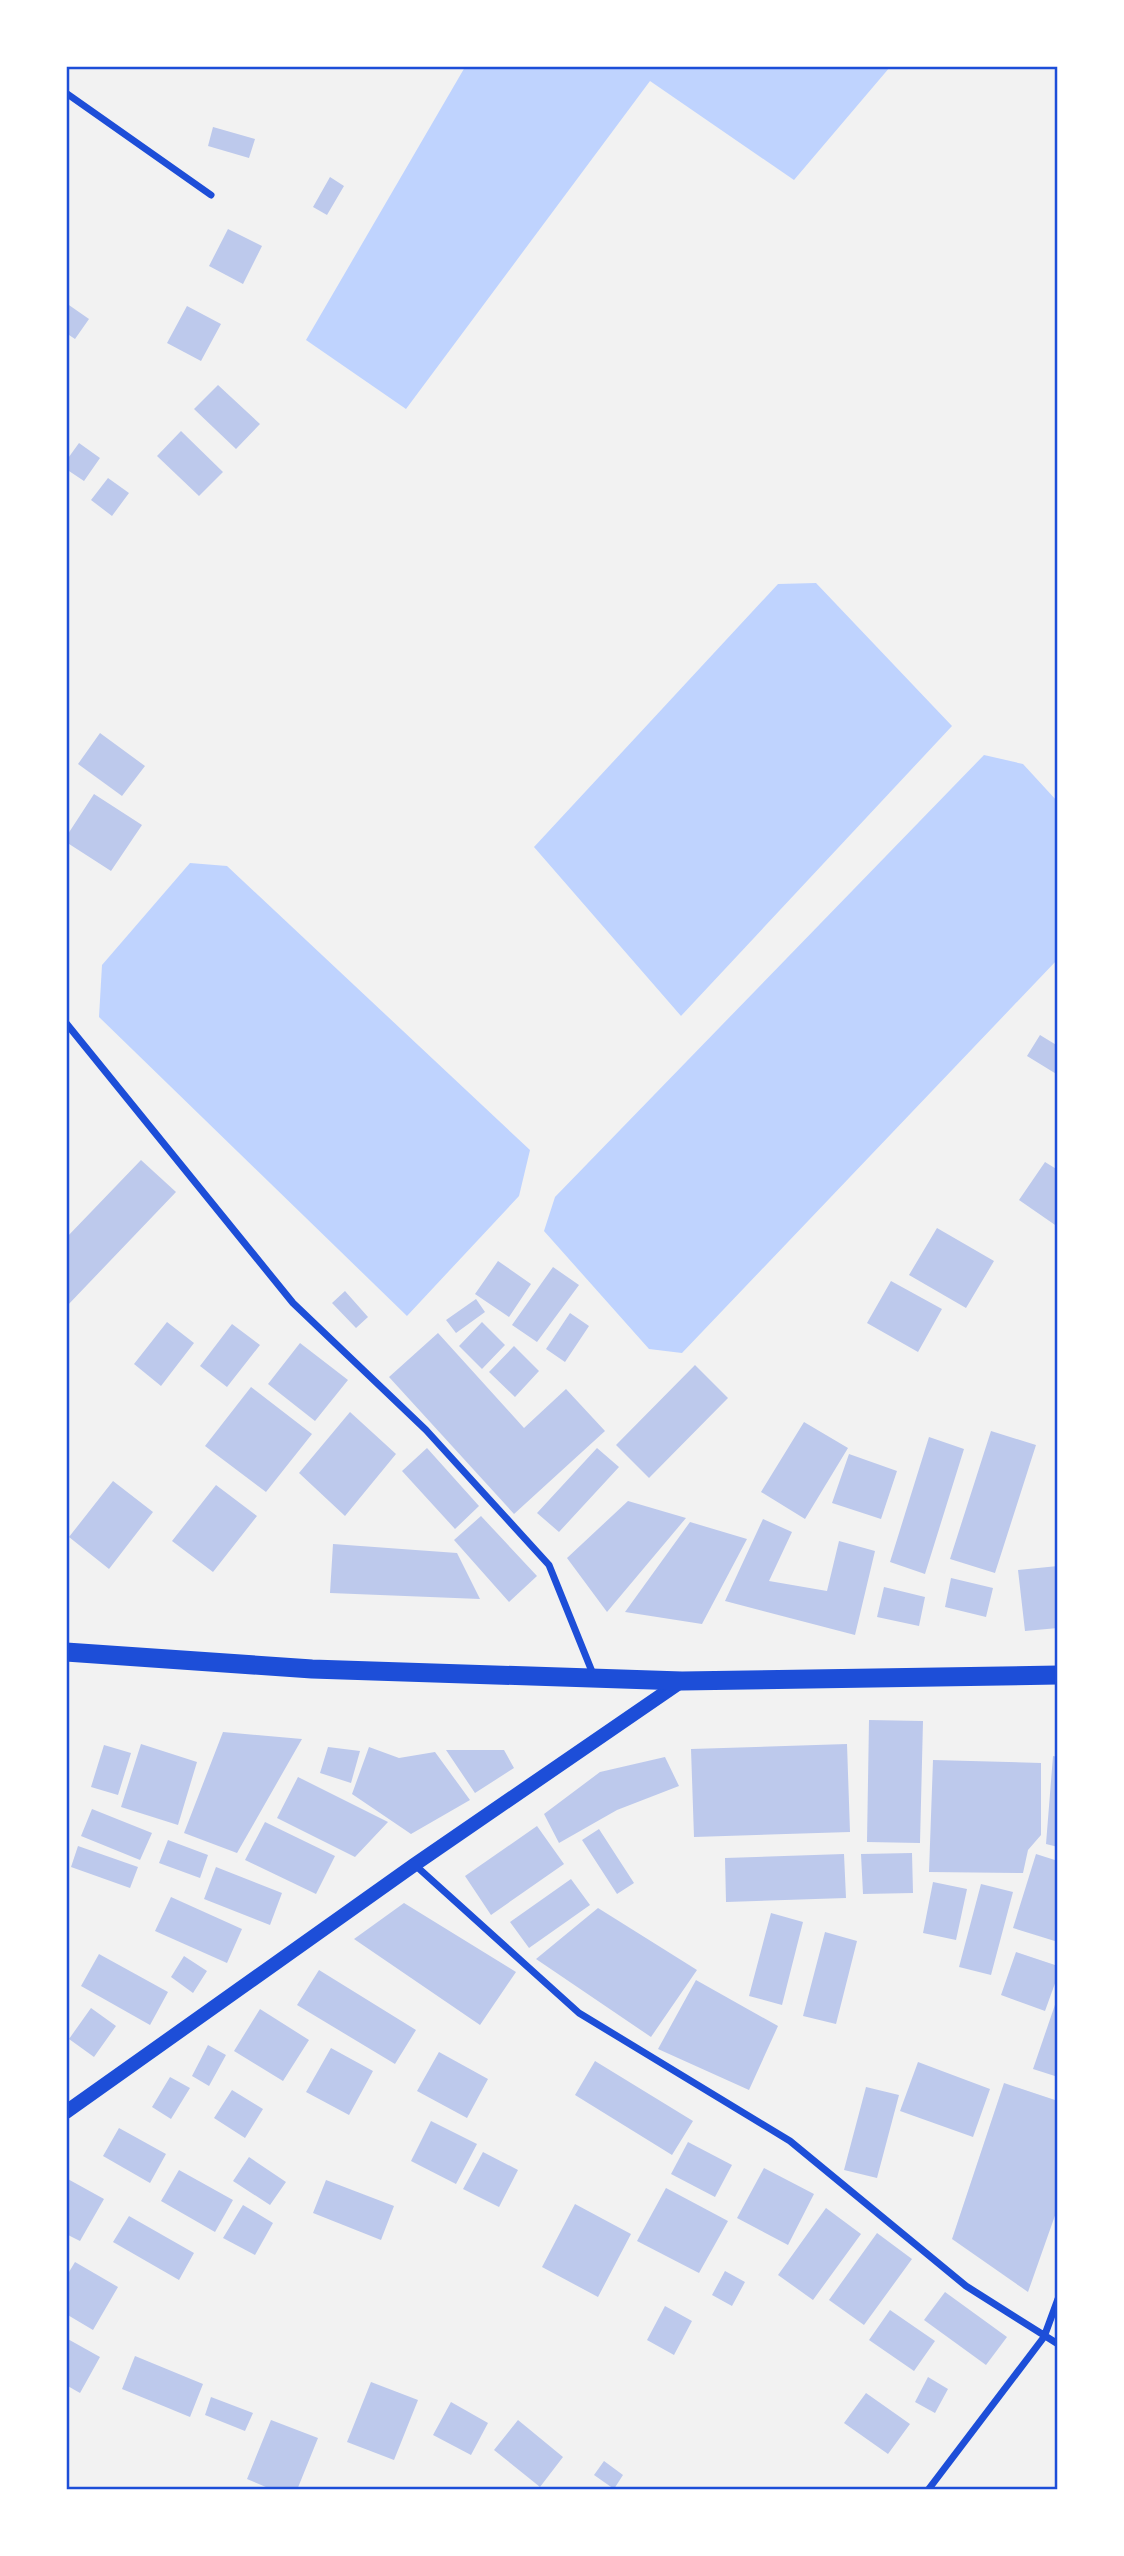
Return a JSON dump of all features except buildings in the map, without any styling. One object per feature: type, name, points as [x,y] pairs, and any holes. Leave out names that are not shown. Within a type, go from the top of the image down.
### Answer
[{"type":"highway","points":[[66,1652],[312,1669],[682,1681],[1058,1675]]},
{"type":"main road","points":[[66,2112],[414,1865],[682,1681]]},
{"type":"street","points":[[66,93],[211,195]]},
{"type":"street","points":[[66,1023],[293,1303],[426,1430],[549,1565],[594,1678]]},
{"type":"street","points":[[414,1865],[579,2013],[790,2141],[967,2286],[1058,2344]]},
{"type":"street","points":[[928,2490],[1044,2337],[1058,2299]]},
{"type":"water","points":[[465,66],[890,67],[794,180],[650,81],[406,409],[306,340]]},
{"type":"water","points":[[816,583],[952,726],[681,1016],[534,847],[778,584]]},
{"type":"water","points":[[984,755],[1023,764],[1057,801],[1057,960],[682,1353],[649,1349],[544,1231],[555,1197]]},
{"type":"water","points":[[190,863],[227,866],[530,1150],[519,1196],[407,1316],[99,1017],[102,965]]}]
